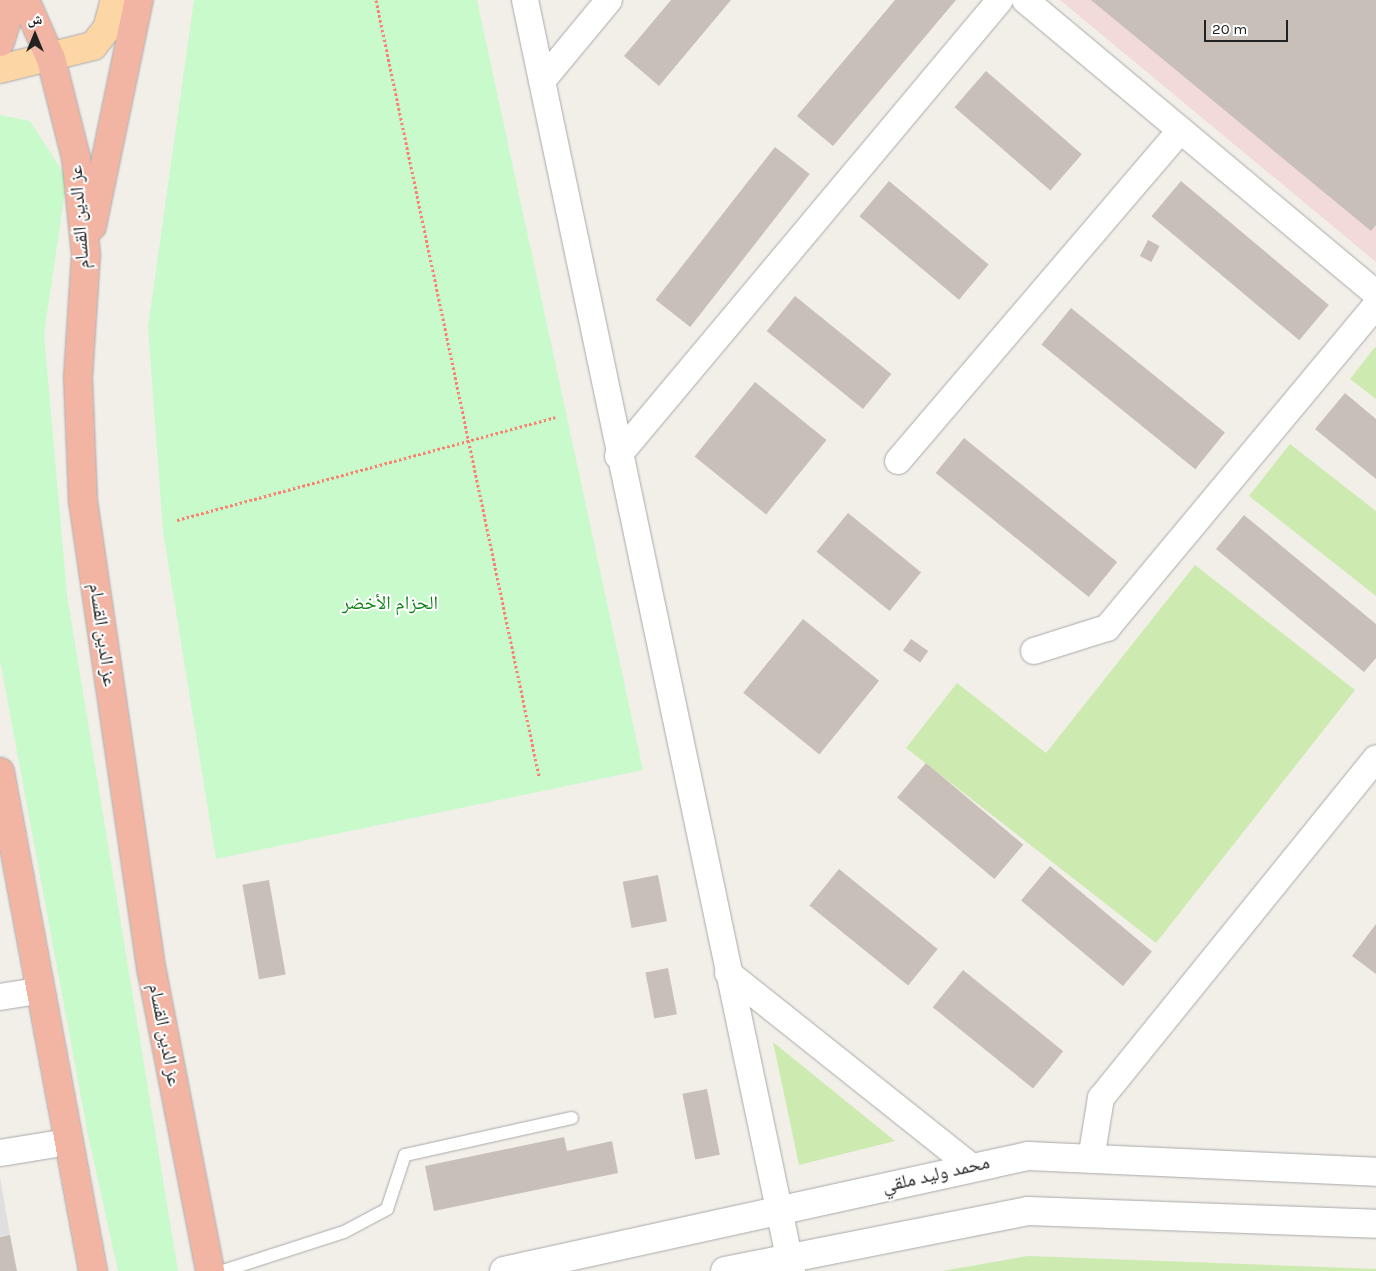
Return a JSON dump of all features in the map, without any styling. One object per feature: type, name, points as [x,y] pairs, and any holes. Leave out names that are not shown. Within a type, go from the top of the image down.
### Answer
[{"type":"highway","points":[[0,42],[13,0]]},
{"type":"highway","name":"عز الدين القسام","points":[[25,0],[51,59],[76,158],[86,254],[78,377],[83,501],[152,972],[210,1271]]},
{"type":"highway","points":[[86,254],[139,0]]},
{"type":"highway","points":[[0,772],[38,991],[93,1271]]},
{"type":"main road","points":[[0,69],[83,51],[101,39],[114,0]]},
{"type":"street","points":[[525,0],[618,456],[791,1264]]},
{"type":"street","points":[[542,81],[609,0]]},
{"type":"street","points":[[618,456],[1000,0]]},
{"type":"street","points":[[1026,0],[1376,293]]},
{"type":"street","points":[[898,461],[1181,130]]},
{"type":"street","points":[[1034,651],[1107,628],[1376,305]]},
{"type":"street","points":[[1091,1159],[1100,1098],[1376,759]]},
{"type":"street","points":[[728,973],[971,1166]]},
{"type":"street","points":[[0,997],[38,991]]},
{"type":"street","points":[[0,1153],[68,1142]]},
{"type":"street","name":"محمد وليد ملقي","points":[[504,1271],[780,1212],[971,1166],[1028,1156],[1376,1172]]},
{"type":"street","points":[[726,1271],[791,1264],[1028,1211],[1376,1224]]},
{"type":"lane","points":[[223,1271],[344,1232],[387,1209],[405,1154],[572,1118]]},
{"type":"path","points":[[376,0],[539,776]]},
{"type":"path","points":[[177,520],[555,417]]},
{"type":"shaded area","points":[[1060,0],[1376,0],[1376,262]]},
{"type":"shaded area","points":[[0,1177],[10,1235],[0,1236]]},
{"type":"green space","name":"الحزام الأخضر","points":[[194,0],[477,0],[643,770],[216,859],[163,531],[148,327]]},
{"type":"green space","points":[[0,115],[30,121],[67,178],[44,334],[67,595],[178,1271],[118,1271],[88,1135],[0,660]]},
{"type":"green space","points":[[1376,348],[1376,399],[1350,379]]},
{"type":"green space","points":[[1290,444],[1376,511],[1376,596],[1249,496]]},
{"type":"green space","points":[[1195,565],[1355,690],[1156,943],[906,748],[957,683],[1046,753]]},
{"type":"green space","points":[[773,1042],[895,1141],[799,1165]]},
{"type":"green space","points":[[1028,1256],[1376,1269],[1376,1271],[942,1271]]},
{"type":"building","points":[[671,0],[731,0],[659,86],[624,56]]},
{"type":"building","points":[[895,0],[956,0],[833,146],[797,116]]},
{"type":"building","points":[[1091,0],[1376,0],[1376,225],[1371,231]]},
{"type":"building","points":[[986,71],[1082,154],[1050,191],[955,107]]},
{"type":"building","points":[[775,147],[810,174],[690,327],[656,300]]},
{"type":"building","points":[[889,181],[989,265],[959,300],[859,216]]},
{"type":"building","points":[[1181,181],[1329,305],[1299,340],[1151,216]]},
{"type":"building","points":[[1148,240],[1160,246],[1151,262],[1140,256]]},
{"type":"building","points":[[795,296],[891,374],[863,409],[767,331]]},
{"type":"building","points":[[1071,308],[1225,433],[1195,469],[1041,345]]},
{"type":"building","points":[[755,382],[826,440],[766,515],[695,457]]},
{"type":"building","points":[[1345,393],[1376,419],[1376,479],[1315,429]]},
{"type":"building","points":[[964,438],[1117,562],[1089,597],[936,473]]},
{"type":"building","points":[[848,513],[921,572],[890,611],[817,552]]},
{"type":"building","points":[[1244,515],[1376,624],[1376,658],[1364,672],[1216,549]]},
{"type":"building","points":[[803,619],[879,681],[819,755],[743,693]]},
{"type":"building","points":[[911,639],[928,651],[920,663],[903,650]]},
{"type":"building","points":[[926,763],[1023,845],[994,879],[897,797]]},
{"type":"building","points":[[1050,866],[1152,951],[1123,986],[1021,900]]},
{"type":"building","points":[[839,869],[938,949],[908,985],[809,906]]},
{"type":"building","points":[[658,875],[667,921],[632,928],[623,882]]},
{"type":"building","points":[[269,880],[286,975],[259,979],[242,885]]},
{"type":"building","points":[[1376,924],[1376,974],[1352,956]]},
{"type":"building","points":[[668,968],[677,1014],[654,1019],[645,972]]},
{"type":"building","points":[[963,970],[1063,1051],[1033,1088],[933,1007]]},
{"type":"building","points":[[707,1089],[720,1155],[695,1160],[682,1094]]},
{"type":"building","points":[[564,1137],[567,1151],[612,1141],[618,1173],[434,1211],[425,1166]]},
{"type":"building","points":[[10,1235],[17,1271],[0,1271],[0,1237]]}]
